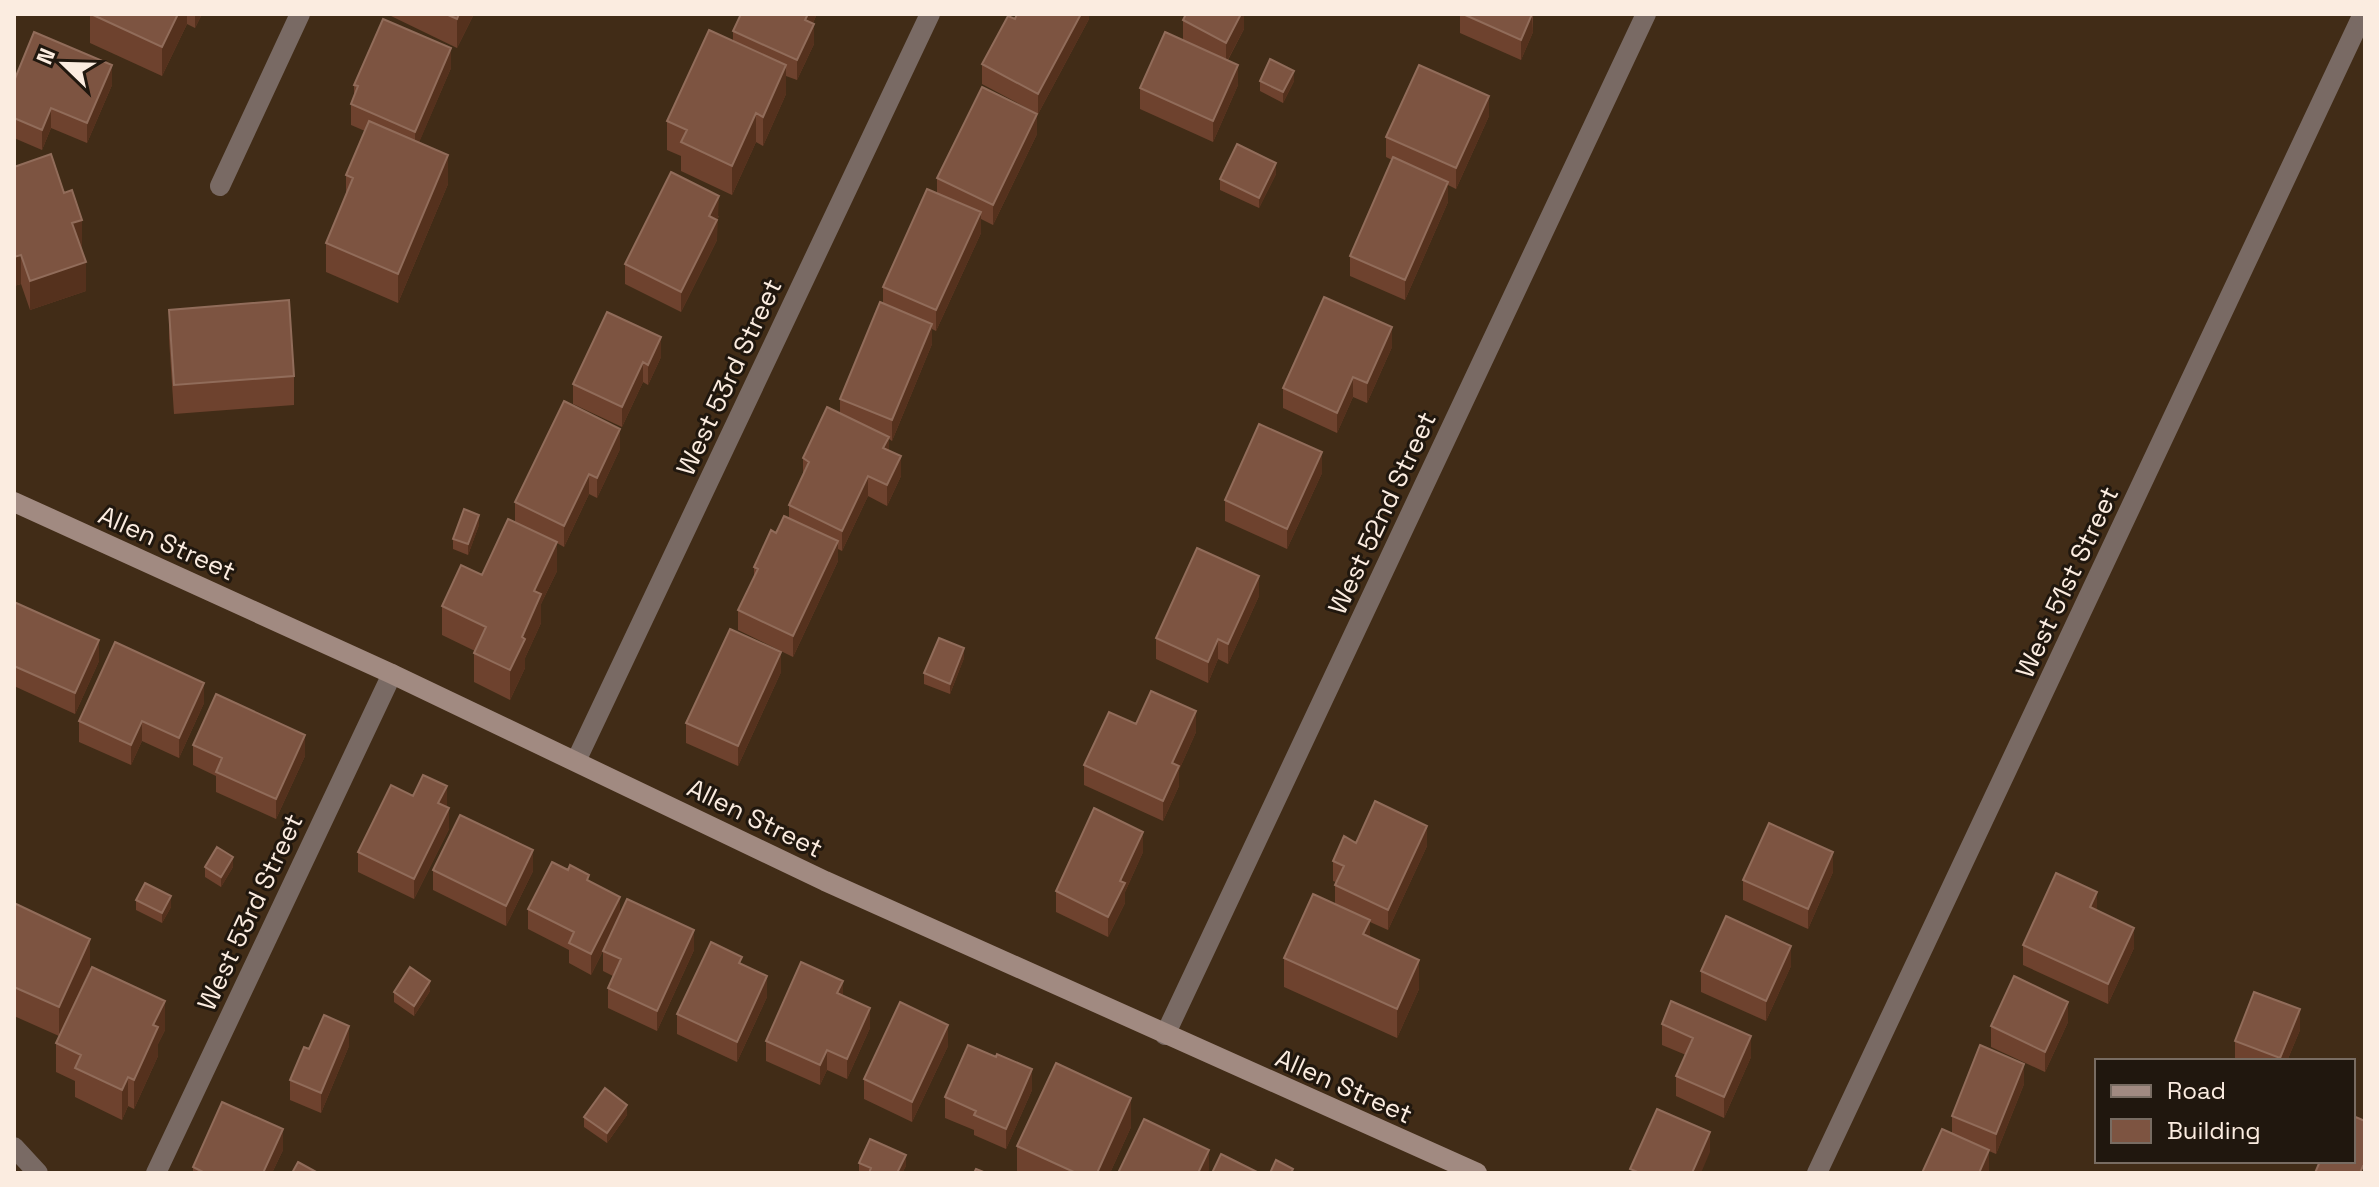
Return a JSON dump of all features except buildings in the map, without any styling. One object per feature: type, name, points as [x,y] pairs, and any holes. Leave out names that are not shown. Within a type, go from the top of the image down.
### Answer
[{"type":"street","points":[[220,186],[300,14]]},
{"type":"street","name":"West 53rd Street","points":[[576,761],[930,14]]},
{"type":"street","name":"West 52nd Street","points":[[1165,1035],[1646,14]]},
{"type":"street","name":"West 51st Street","points":[[1817,1173],[2363,14]]},
{"type":"street","name":"Allen Street","points":[[14,502],[392,674],[825,881],[1477,1173]]},
{"type":"street","name":"West 53rd Street","points":[[156,1173],[392,674]]},
{"type":"street","points":[[14,1147],[38,1173]]}]
